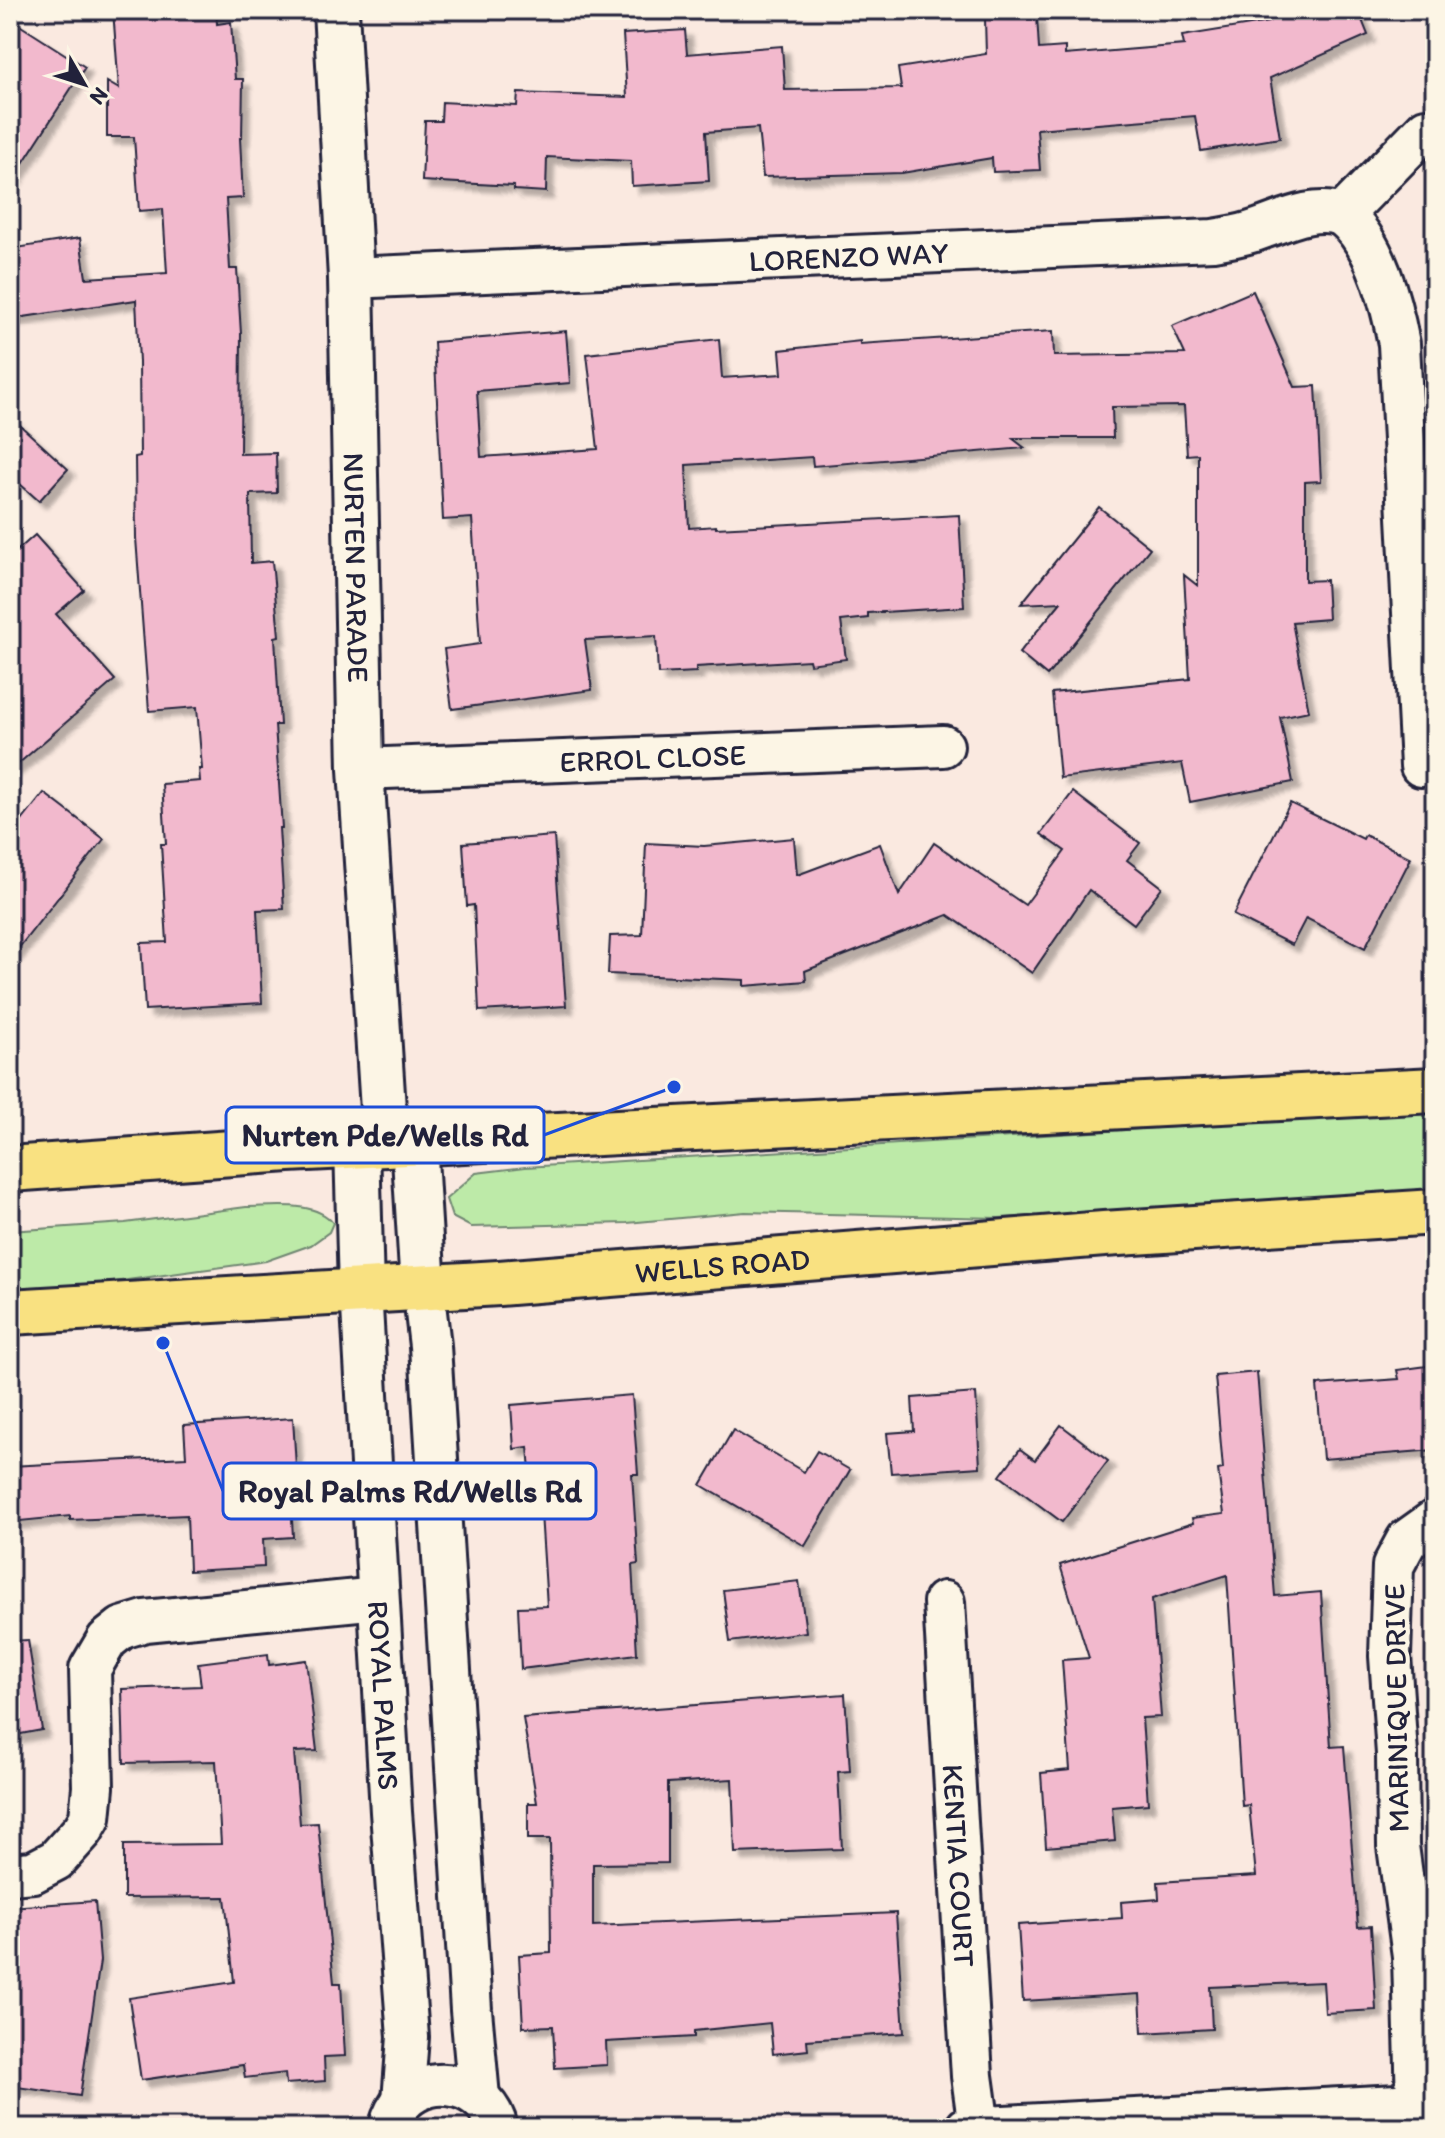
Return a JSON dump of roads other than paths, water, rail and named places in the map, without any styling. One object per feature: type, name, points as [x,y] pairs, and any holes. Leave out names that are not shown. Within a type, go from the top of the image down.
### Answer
[{"type":"main road","points":[[10,1169],[385,1138],[1435,1090]]},
{"type":"main road","name":"WELLS ROAD","points":[[10,1312],[423,1287],[1104,1234],[1435,1212]]},
{"type":"street","name":"NURTEN PARADE","points":[[336,10],[351,278],[361,769],[385,1138],[423,1287]]},
{"type":"street","points":[[1421,766],[1399,344],[1391,309],[1369,247],[1358,229],[1342,215],[1426,129]]},
{"type":"street","name":"LORENZO WAY","points":[[351,278],[1178,244],[1248,233],[1313,212],[1342,215]]},
{"type":"street","name":"ERROL CLOSE","points":[[361,769],[943,746]]},
{"type":"street","name":"NURTEN PARADE","points":[[361,1290],[385,1138]]},
{"type":"street","points":[[423,1287],[430,1346],[459,1810],[496,2118]]},
{"type":"street","name":"ROYAL PALMS","points":[[361,1290],[391,1812],[408,2037],[392,2121]]},
{"type":"street","name":"MARINIQUE DRIVE","points":[[1426,2104],[1413,1956],[1398,1846],[1397,1754],[1390,1656],[1393,1566],[1407,1540],[1435,1520]]},
{"type":"street","points":[[10,1874],[33,1872],[56,1860],[90,1818],[93,1787],[90,1669],[107,1640],[122,1628],[145,1621],[378,1598]]},
{"type":"street","name":"KENTIA COURT","points":[[944,1602],[972,2076],[979,2127]]},
{"type":"street","points":[[391,1812],[459,1810]]},
{"type":"street","points":[[392,2121],[416,2091],[432,2085],[448,2084],[464,2088],[496,2118]]},
{"type":"street","points":[[966,2128],[1147,2124],[1426,2104]]},
{"type":"place","name":"Nurten Pde/Wells Rd","points":[[674,1087]]},
{"type":"place","name":"Royal Palms Rd/Wells Rd","points":[[163,1343]]}]
